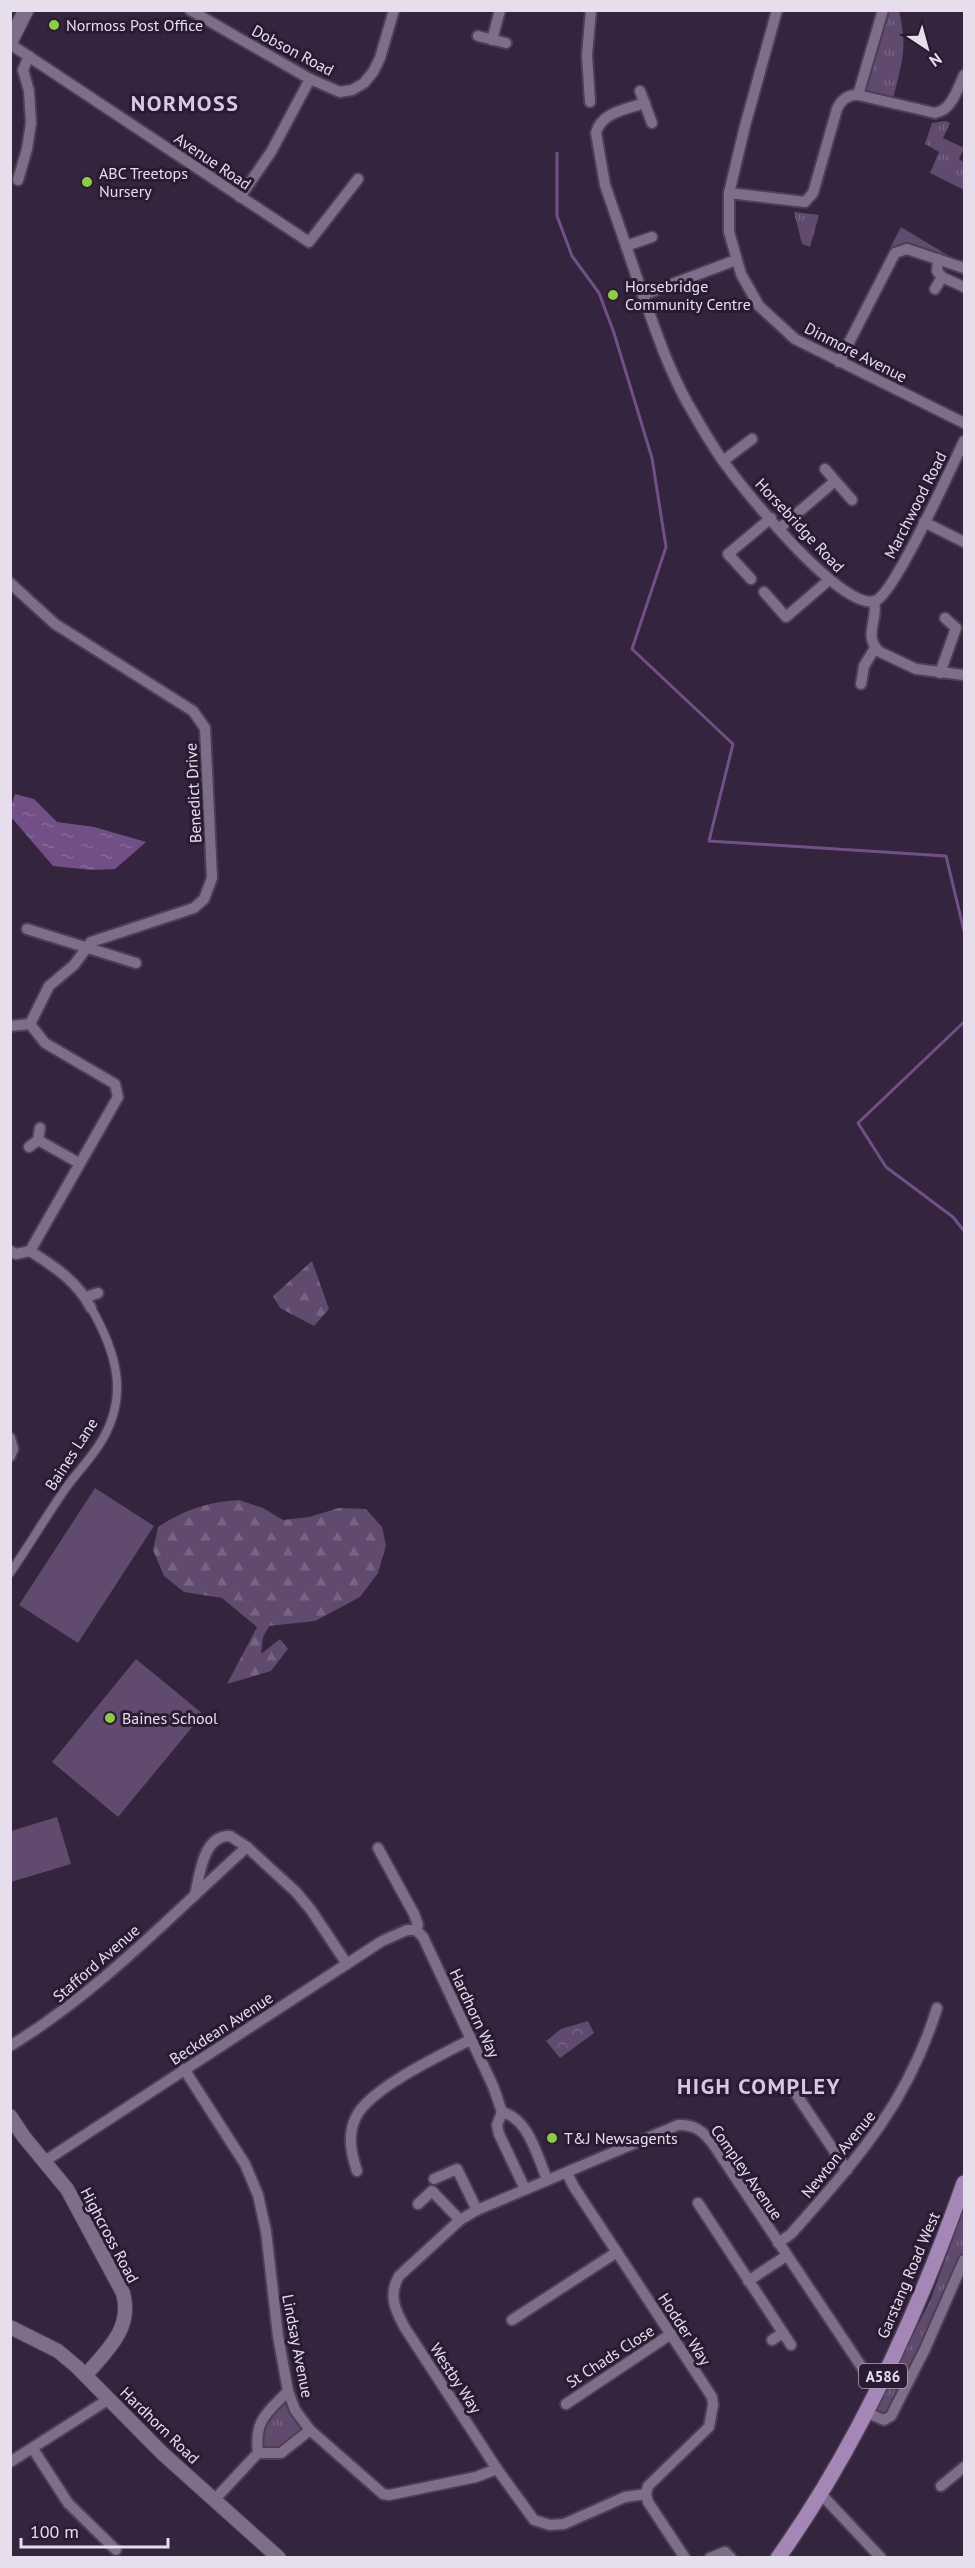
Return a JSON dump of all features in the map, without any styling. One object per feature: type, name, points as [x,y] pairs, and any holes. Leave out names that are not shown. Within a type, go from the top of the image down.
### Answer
[{"type":"main road","points":[[10,43],[26,10]]},
{"type":"main road","name":"Garstang Road West","points":[[778,2558],[820,2493],[879,2384],[936,2264],[964,2183]]},
{"type":"street","name":"Dobson Road","points":[[190,10],[310,79],[340,92],[352,90],[364,83],[373,72],[380,58],[394,10]]},
{"type":"street","points":[[492,40],[500,10]]},
{"type":"street","points":[[590,102],[587,55],[591,10]]},
{"type":"street","name":"Dinmore Avenue","points":[[777,10],[729,192],[729,232],[736,261],[752,297],[776,323],[795,339],[964,423]]},
{"type":"street","points":[[858,95],[883,10]]},
{"type":"street","points":[[478,36],[506,44]]},
{"type":"street","name":"Avenue Road","points":[[10,43],[309,242],[358,179]]},
{"type":"street","points":[[18,180],[27,149],[31,123],[29,91],[23,70],[29,56]]},
{"type":"street","points":[[729,192],[801,202],[808,200],[813,193],[837,109],[847,97],[858,95],[935,113],[942,112],[949,105],[964,75]]},
{"type":"street","points":[[240,197],[271,152],[310,79]]},
{"type":"street","points":[[640,91],[652,123]]},
{"type":"street","name":"Horsebridge Road","points":[[645,103],[605,117],[597,126],[596,133],[605,185],[643,295],[678,384],[723,461],[780,528],[829,580],[857,599],[874,601]]},
{"type":"street","points":[[626,246],[652,237]]},
{"type":"street","points":[[839,362],[895,253],[907,249],[964,268]]},
{"type":"street","points":[[938,259],[937,271],[942,277],[964,287]]},
{"type":"street","points":[[643,295],[736,261]]},
{"type":"street","points":[[935,289],[942,277]]},
{"type":"street","points":[[723,461],[752,439]]},
{"type":"street","name":"Marchwood Road","points":[[874,601],[883,595],[892,583],[964,441]]},
{"type":"street","points":[[825,469],[852,500]]},
{"type":"street","points":[[780,528],[835,481]]},
{"type":"street","points":[[751,579],[728,554],[771,518]]},
{"type":"street","points":[[924,522],[964,542]]},
{"type":"street","points":[[764,592],[786,617],[829,580]]},
{"type":"street","name":"Benedict Drive","points":[[10,583],[55,624],[193,711],[205,728],[212,879],[204,899],[194,908],[98,938],[86,948],[74,965],[49,986],[30,1024]]},
{"type":"street","points":[[874,601],[876,609],[870,632],[876,648],[903,665],[940,673],[964,675]]},
{"type":"street","points":[[940,673],[960,628],[945,618]]},
{"type":"street","points":[[861,684],[864,666],[876,648]]},
{"type":"street","points":[[27,929],[136,963]]},
{"type":"street","points":[[11,1023],[30,1024],[42,1041],[115,1084],[118,1089],[118,1097],[30,1251]]},
{"type":"street","points":[[40,1128],[33,1143],[79,1163]]},
{"type":"street","points":[[10,1251],[16,1254],[30,1251],[67,1275],[86,1297],[91,1308]]},
{"type":"street","points":[[86,1297],[98,1293]]},
{"type":"street","name":"Baines Lane","points":[[10,1573],[67,1487],[100,1444],[112,1416],[117,1388],[115,1359],[109,1340],[91,1308]]},
{"type":"street","points":[[10,1438],[13,1449],[10,1456]]},
{"type":"street","points":[[194,1896],[206,1851],[218,1838],[231,1836],[247,1847],[300,1897],[347,1964]]},
{"type":"street","name":"Stafford Avenue","points":[[10,2046],[55,2018],[92,1989],[247,1847]]},
{"type":"street","name":"Hardhorn Way","points":[[378,1848],[414,1914],[418,1925],[416,1930],[423,1937],[493,2086],[502,2112],[497,2125],[525,2189]]},
{"type":"street","name":"Beckdean Avenue","points":[[45,2161],[347,1964],[396,1934],[411,1929],[416,1930]]},
{"type":"street","name":"Newton Avenue","points":[[778,2243],[791,2234],[880,2128],[909,2078],[928,2036],[937,2008]]},
{"type":"street","points":[[357,2171],[352,2154],[351,2135],[361,2108],[381,2091],[470,2040]]},
{"type":"street","name":"Lindsay Avenue","points":[[184,2069],[245,2164],[258,2195],[266,2231],[278,2336],[288,2391],[295,2410],[310,2430],[383,2494],[389,2495],[476,2477],[497,2469]]},
{"type":"street","points":[[794,2091],[847,2170]]},
{"type":"street","points":[[502,2112],[512,2115],[523,2126],[547,2179]]},
{"type":"street","name":"Highcross Road","points":[[10,2116],[24,2137],[67,2189],[123,2293],[124,2323],[119,2336],[86,2375]]},
{"type":"street","name":"Compley Avenue","points":[[525,2189],[678,2125],[695,2127],[710,2140],[867,2375],[879,2384]]},
{"type":"street","points":[[434,2179],[457,2169],[477,2210]]},
{"type":"street","name":"Hodder Way","points":[[567,2173],[712,2397],[712,2416],[709,2427],[648,2486],[646,2494]]},
{"type":"street","name":"Westby Way","points":[[525,2189],[460,2220],[399,2276],[395,2283],[393,2303],[405,2328],[497,2469],[534,2520],[550,2525],[564,2524],[625,2497],[646,2494]]},
{"type":"street","points":[[418,2204],[432,2191],[460,2220]]},
{"type":"street","points":[[700,2212],[790,2344]]},
{"type":"street","points":[[512,2320],[617,2252]]},
{"type":"street","points":[[748,2281],[786,2256]]},
{"type":"street","points":[[865,2412],[884,2420],[891,2416],[929,2340],[964,2260]]},
{"type":"street","name":"Hardhorn Road","points":[[10,2327],[58,2351],[86,2375],[162,2453],[279,2558]]},
{"type":"street","points":[[772,2340],[783,2333]]},
{"type":"street","name":"St Chads Close","points":[[566,2404],[671,2334]]},
{"type":"street","points":[[258,2453],[256,2437],[261,2421],[288,2391]]},
{"type":"street","points":[[10,2462],[109,2399]]},
{"type":"street","points":[[215,2499],[258,2453],[281,2453],[310,2430]]},
{"type":"street","points":[[33,2449],[68,2503],[117,2550]]},
{"type":"street","points":[[941,2486],[964,2467]]},
{"type":"street","points":[[820,2493],[881,2558]]},
{"type":"street","points":[[646,2494],[648,2502],[685,2558]]},
{"type":"street","points":[[710,2558],[725,2552],[731,2558]]},
{"type":"green space","points":[[885,11],[899,11],[902,24],[903,55],[893,99],[861,92]]},
{"type":"green space","points":[[945,121],[950,123],[943,138],[964,148],[959,159],[964,162],[964,190],[930,173],[939,152],[925,144],[932,123]]},
{"type":"green space","points":[[794,212],[819,215],[810,247],[802,244]]},
{"type":"green space","points":[[901,227],[964,265],[900,247],[887,254]]},
{"type":"green space","points":[[312,1261],[329,1309],[314,1326],[280,1308],[273,1296]]},
{"type":"green space","points":[[95,1488],[154,1526],[78,1643],[19,1605]]},
{"type":"green space","points":[[239,1500],[263,1508],[283,1520],[309,1517],[339,1508],[366,1509],[382,1527],[386,1545],[378,1573],[360,1597],[315,1621],[269,1626],[263,1637],[261,1654],[280,1639],[288,1649],[271,1671],[227,1684],[257,1627],[222,1598],[184,1592],[164,1576],[153,1550],[158,1527],[168,1521],[197,1508]]},
{"type":"green space","points":[[136,1659],[203,1714],[118,1817],[52,1762]]},
{"type":"green space","points":[[57,1817],[71,1864],[11,1882],[11,1831]]},
{"type":"green space","points":[[588,2021],[594,2033],[560,2058],[546,2041],[561,2029]]},
{"type":"green space","points":[[964,2208],[964,2253],[937,2316],[887,2414],[878,2415],[875,2409],[930,2301]]},
{"type":"green space","points":[[288,2391],[310,2430],[287,2450],[258,2453],[256,2437]]},
{"type":"water","points":[[15,794],[34,799],[57,822],[94,827],[146,842],[115,869],[92,870],[53,866],[11,817],[11,806]]},
{"type":"waterway","points":[[557,153],[557,216],[572,256],[599,293],[614,333],[652,458],[666,547],[632,649],[733,744],[709,841],[946,856],[964,931]]},
{"type":"waterway","points":[[964,1022],[858,1123],[886,1167],[953,1217],[964,1231]]},
{"type":"place","name":"Normoss Post Office","points":[[54,25]]},
{"type":"place","name":"ABC Treetops Nursery","points":[[87,182]]},
{"type":"place","name":"Horsebridge Community Centre","points":[[613,295]]},
{"type":"place","name":"Baines School","points":[[110,1718]]},
{"type":"place","name":"T&J Newsagents","points":[[552,2138]]},
{"type":"district","name":"NORMOSS","points":[[185,103]]},
{"type":"district","name":"HIGH COMPLEY","points":[[759,2086]]}]
